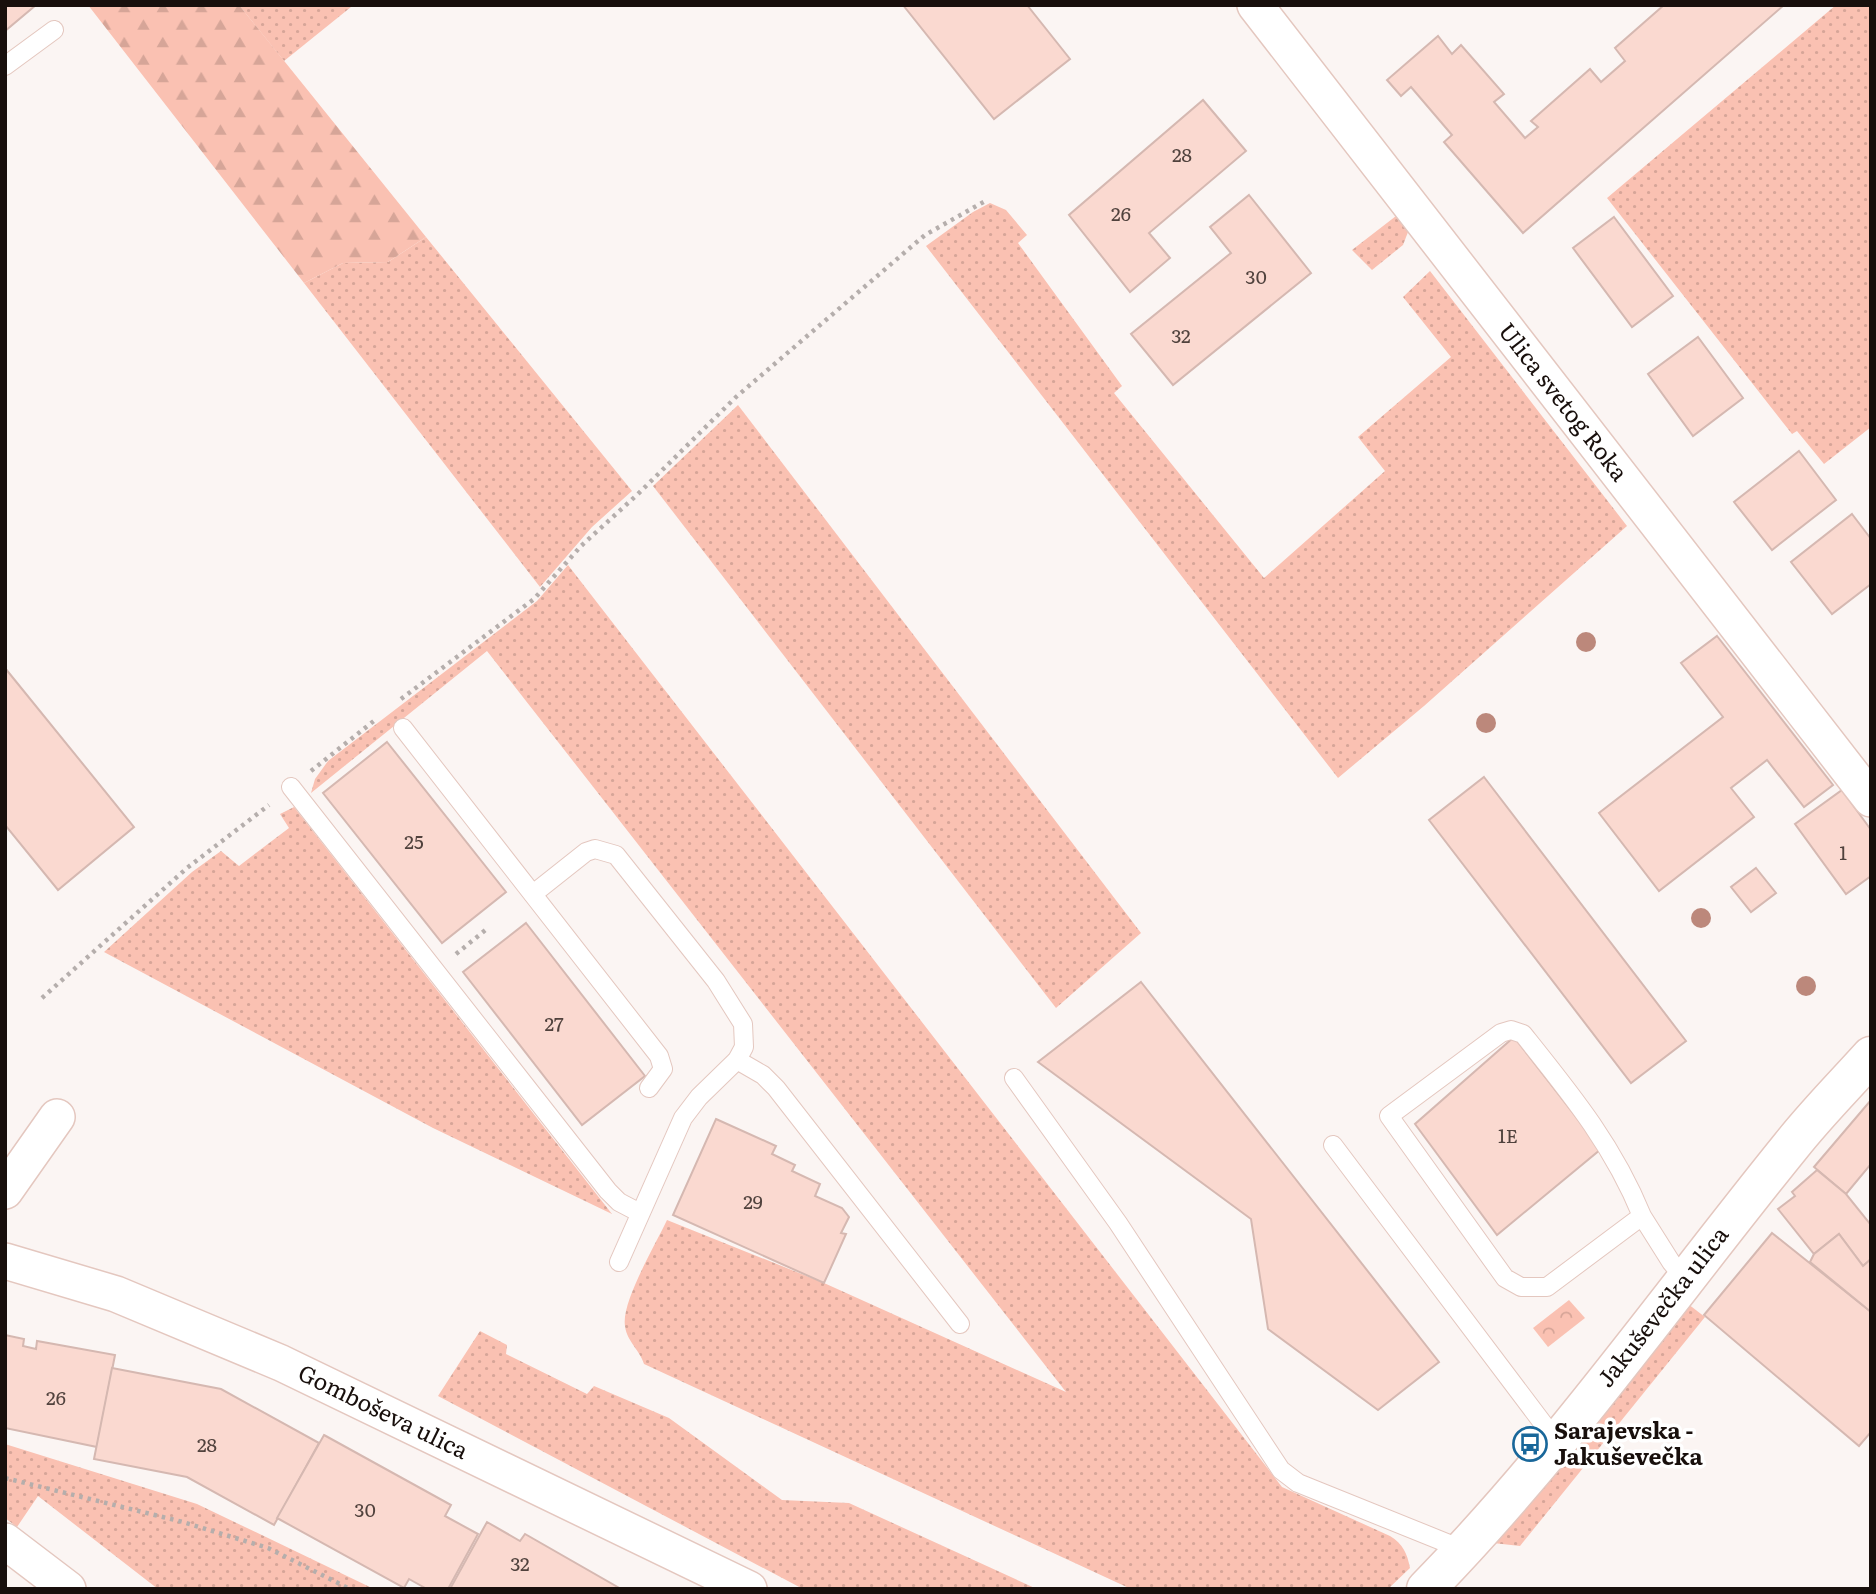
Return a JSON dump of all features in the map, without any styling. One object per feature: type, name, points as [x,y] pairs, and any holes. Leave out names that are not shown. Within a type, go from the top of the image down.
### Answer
[{"type":"main road","name":"Jakuševečka ulica","points":[[1426,1589],[1464,1550],[1557,1442],[1791,1144],[1871,1056]]},
{"type":"street","name":"Ulica svetog Roka","points":[[1255,5],[1871,799]]},
{"type":"street","points":[[5,1191],[57,1117]]},
{"type":"street","name":"Gomboševa ulica","points":[[5,1261],[116,1294],[281,1363],[749,1589]]},
{"type":"street","points":[[5,1541],[68,1589]]},
{"type":"lane","points":[[5,66],[54,30]]},
{"type":"lane","points":[[403,728],[659,1056],[663,1069],[649,1088]]},
{"type":"lane","points":[[291,787],[608,1191],[619,1202],[640,1213]]},
{"type":"lane","points":[[533,894],[586,852],[596,849],[615,855],[737,1011],[745,1037],[737,1060],[699,1097],[684,1118],[619,1262]]},
{"type":"lane","points":[[1642,1216],[1547,1287],[1521,1287],[1505,1278],[1389,1115],[1501,1033],[1511,1030],[1523,1034],[1593,1122],[1625,1175],[1642,1216],[1671,1262],[1686,1280]]},
{"type":"lane","points":[[737,1060],[763,1074],[776,1088],[960,1324]]},
{"type":"lane","points":[[1014,1078],[1118,1223],[1281,1470],[1298,1483],[1464,1550]]},
{"type":"lane","points":[[1333,1144],[1557,1442]]},
{"type":"path","points":[[396,703],[534,599],[581,546],[736,397],[925,235],[988,200]]},
{"type":"path","points":[[42,998],[187,868],[386,712]]},
{"type":"path","points":[[458,952],[488,929]]},
{"type":"path","points":[[5,1478],[183,1522],[268,1548],[350,1589]]},
{"type":"green space","points":[[88,5],[239,5],[426,237],[388,262],[343,263],[304,283]]},
{"type":"green space","points":[[239,5],[349,5],[351,7],[284,61]]},
{"type":"green space","points":[[1836,5],[1871,5],[1871,427],[1824,464],[1797,431],[1792,434],[1607,198]]},
{"type":"green space","points":[[990,203],[1006,210],[1027,235],[1018,243],[1122,386],[1114,393],[1264,578],[1385,471],[1358,437],[1451,357],[1403,297],[1430,271],[1627,526],[1424,706],[1338,778],[926,246]]},
{"type":"green space","points":[[1396,216],[1408,232],[1403,245],[1372,270],[1352,250]]},
{"type":"green space","points":[[426,237],[632,491],[592,527],[540,587],[304,283],[343,263],[388,262]]},
{"type":"green space","points":[[738,405],[1141,933],[1056,1008],[653,486]]},
{"type":"green space","points":[[568,565],[1282,1487],[1390,1536],[1401,1546],[1410,1568],[1388,1589],[1131,1589],[644,1364],[626,1332],[625,1316],[634,1288],[667,1220],[824,1283],[1066,1392],[487,651],[311,793],[315,779],[328,761],[537,601]]},
{"type":"green space","points":[[294,807],[612,1214],[433,1128],[104,952],[192,872],[221,851],[239,866],[289,828],[280,814]]},
{"type":"green space","points":[[1569,1300],[1585,1318],[1548,1347],[1533,1328]]},
{"type":"green space","points":[[1688,1304],[1705,1317],[1520,1546],[1493,1543]]},
{"type":"green space","points":[[480,1331],[507,1345],[506,1354],[587,1394],[594,1386],[669,1418],[782,1500],[849,1503],[1037,1589],[803,1589],[438,1396]]},
{"type":"green space","points":[[5,1444],[197,1504],[374,1589],[158,1589],[38,1496],[17,1527],[5,1518]]},
{"type":"building","points":[[5,5],[36,5],[5,31]]},
{"type":"building","points":[[903,5],[1027,5],[1070,59],[994,119]]},
{"type":"building","points":[[1664,5],[1784,5],[1523,233],[1444,142],[1452,135],[1411,87],[1401,96],[1387,80],[1438,36],[1452,54],[1461,45],[1504,94],[1494,102],[1525,138],[1538,127],[1531,121],[1590,69],[1601,82],[1625,61],[1615,48]]},
{"type":"building","points":[[1203,100],[1246,151],[1149,233],[1170,258],[1130,292],[1069,215]]},
{"type":"building","points":[[1249,195],[1311,273],[1173,385],[1131,334],[1231,253],[1210,227]]},
{"type":"building","points":[[1614,217],[1673,296],[1632,327],[1573,248]]},
{"type":"building","points":[[1698,337],[1743,398],[1693,436],[1648,374]]},
{"type":"building","points":[[1799,451],[1836,500],[1772,550],[1734,502]]},
{"type":"building","points":[[1852,514],[1871,539],[1871,584],[1832,614],[1791,562]]},
{"type":"building","points":[[1717,636],[1833,785],[1804,807],[1767,760],[1731,788],[1754,817],[1659,891],[1599,813],[1723,717],[1681,663]]},
{"type":"building","points":[[5,668],[134,827],[58,890],[5,825]]},
{"type":"building","points":[[387,742],[506,892],[442,943],[323,793]]},
{"type":"building","points":[[1484,777],[1686,1041],[1631,1083],[1429,820]]},
{"type":"building","points":[[1842,790],[1871,830],[1871,876],[1846,894],[1795,824]]},
{"type":"building","points":[[1756,868],[1776,893],[1751,912],[1731,887]]},
{"type":"building","points":[[526,923],[645,1076],[582,1125],[463,972]]},
{"type":"building","points":[[1141,982],[1439,1362],[1378,1410],[1268,1329],[1251,1219],[1038,1062]]},
{"type":"building","points":[[1514,1037],[1601,1149],[1497,1235],[1415,1124]]},
{"type":"building","points":[[1871,1100],[1871,1164],[1846,1194],[1814,1167]]},
{"type":"building","points":[[716,1119],[776,1146],[772,1154],[795,1165],[792,1171],[820,1184],[815,1196],[842,1208],[849,1217],[841,1233],[846,1234],[824,1283],[673,1215]]},
{"type":"building","points":[[1817,1170],[1846,1194],[1871,1225],[1871,1259],[1863,1266],[1839,1234],[1814,1254],[1778,1209],[1795,1196],[1792,1192]]},
{"type":"building","points":[[1772,1233],[1871,1312],[1871,1432],[1859,1446],[1704,1315]]},
{"type":"building","points":[[1839,1234],[1863,1266],[1871,1259],[1871,1312],[1810,1262],[1814,1254]]},
{"type":"building","points":[[5,1335],[24,1339],[23,1346],[36,1349],[37,1341],[115,1355],[97,1447],[5,1428]]},
{"type":"building","points":[[112,1368],[221,1389],[319,1443],[274,1525],[187,1477],[94,1459]]},
{"type":"building","points":[[324,1435],[451,1505],[445,1516],[478,1534],[448,1589],[427,1589],[409,1579],[404,1588],[277,1518]]},
{"type":"building","points":[[487,1522],[520,1541],[525,1534],[621,1589],[450,1589]]},
{"type":"place","name":"Sarajevska - Jakuševečka","points":[[1530,1444]]}]
